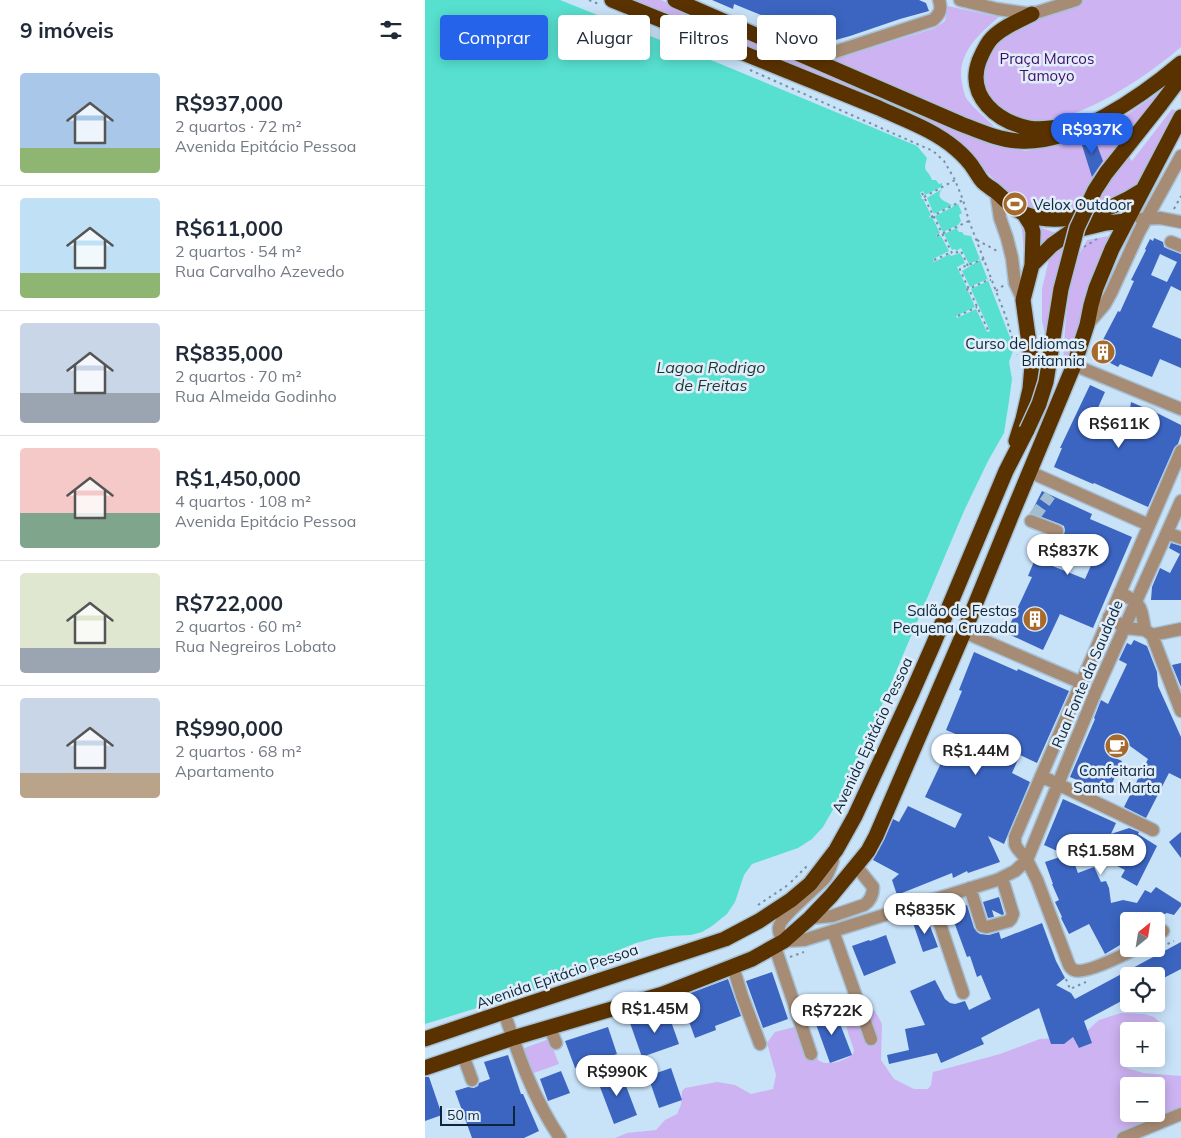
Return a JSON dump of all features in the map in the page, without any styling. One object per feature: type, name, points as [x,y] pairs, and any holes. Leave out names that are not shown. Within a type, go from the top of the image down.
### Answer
[{"type":"highway","points":[[675,0],[703,6],[757,32]]},
{"type":"highway","points":[[608,3],[870,104],[920,126],[964,156],[982,181],[1011,206],[1024,214],[1041,218],[1071,218],[1117,205],[1143,189]]},
{"type":"highway","points":[[1032,14],[1011,24],[991,39],[976,68],[976,83],[979,95],[986,105],[1000,117],[1030,128],[1059,127],[1102,118]]},
{"type":"highway","points":[[815,60],[961,124],[985,133],[1020,141],[1042,140],[1059,136],[1102,118],[1147,90],[1181,63]]},
{"type":"highway","name":"Avenida Epitácio Pessoa","points":[[425,1040],[725,938],[772,914],[791,900],[816,877],[836,850],[855,816],[941,628],[1006,471],[1039,404],[1046,382],[1066,265],[1077,228],[1095,190],[1106,173],[1181,77]]},
{"type":"highway","points":[[425,1068],[513,1038],[663,994],[781,949],[868,851],[964,632],[1074,366],[1087,326],[1095,288],[1126,220],[1181,117]]},
{"type":"highway","points":[[1006,471],[1023,419],[1030,389],[1032,365],[1023,300],[1032,265],[1033,232],[1024,214]]},
{"type":"highway","points":[[1032,265],[1052,245],[1069,233],[1106,223],[1126,220]]},
{"type":"street","points":[[836,52],[933,20],[939,14],[941,7],[939,0]]},
{"type":"street","points":[[960,0],[997,9],[1032,14],[1076,0]]},
{"type":"street","points":[[1087,326],[1105,304],[1139,232],[1181,156]]},
{"type":"street","points":[[996,192],[1000,218],[1012,258],[1015,283],[1023,300]]},
{"type":"street","points":[[1126,220],[1163,218],[1181,222]]},
{"type":"street","points":[[1074,366],[1181,410]]},
{"type":"street","name":"Rua Fonte da Saudade","points":[[1181,451],[1015,837],[1017,848],[1027,860],[1097,691],[1181,501]]},
{"type":"street","points":[[1030,472],[1149,525]]},
{"type":"street","points":[[1050,495],[1056,483]]},
{"type":"street","points":[[1012,514],[1033,519],[1057,531]]},
{"type":"street","points":[[1167,532],[1181,538]]},
{"type":"street","points":[[1120,592],[1136,602],[1141,608],[1181,712]]},
{"type":"street","points":[[1109,617],[1125,628],[1149,632],[1181,629]]},
{"type":"street","points":[[964,632],[1082,683]]},
{"type":"street","points":[[1041,776],[1153,830]]},
{"type":"street","points":[[811,1054],[781,949],[779,924],[825,878],[832,865],[836,850]]},
{"type":"street","points":[[781,949],[793,942],[1002,878],[1015,871],[1027,860],[1037,880],[1072,969],[1078,971],[1086,970],[1120,957]]},
{"type":"street","points":[[810,918],[832,916],[868,902],[873,892],[873,887],[856,866]]},
{"type":"street","points":[[970,888],[982,926],[987,927],[1009,920],[1013,914],[1002,878]]},
{"type":"street","points":[[931,900],[937,912],[963,993]]},
{"type":"street","points":[[864,905],[884,915]]},
{"type":"street","points":[[832,916],[829,932],[871,1039]]},
{"type":"street","points":[[733,967],[760,1044]]},
{"type":"street","points":[[503,1012],[534,1093],[560,1138]]},
{"type":"street","points":[[550,1028],[556,1043]]},
{"type":"street","points":[[463,1055],[472,1080]]},
{"type":"street","points":[[1123,1138],[1181,1114]]},
{"type":"path","points":[[589,0],[608,3]]},
{"type":"path","points":[[746,68],[933,150],[944,161],[955,180],[963,200],[969,221],[1006,318],[1017,354]]},
{"type":"path","points":[[924,197],[955,180]]},
{"type":"path","points":[[922,193],[951,252]]},
{"type":"path","points":[[932,216],[963,200]]},
{"type":"path","points":[[937,236],[969,221]]},
{"type":"path","points":[[934,260],[951,252],[954,254],[959,250],[968,266]]},
{"type":"path","points":[[984,258],[960,268],[960,270],[967,290],[988,330]]},
{"type":"path","points":[[967,290],[987,280],[991,280]]},
{"type":"path","points":[[958,316],[977,307]]},
{"type":"path","points":[[752,910],[789,885],[813,860]]},
{"type":"path","points":[[1165,944],[1174,941]]},
{"type":"path","points":[[781,949],[810,950]]},
{"type":"path","points":[[1063,971],[1070,989],[1087,981]]},
{"type":"green space","points":[[624,0],[661,0],[696,15],[660,15]]},
{"type":"green space","name":"Praça Marcos Tamoyo","points":[[1083,0],[1181,0],[1181,47],[1126,87],[1079,111],[1056,119],[1034,121],[1015,118],[1001,110],[981,93],[981,51],[1010,23]]},
{"type":"green space","points":[[948,6],[999,17],[984,30],[971,46],[962,63],[961,73],[966,98],[994,126],[973,121],[833,60],[935,28],[945,21]]},
{"type":"green space","points":[[747,37],[757,41],[757,56],[747,52]]},
{"type":"green space","points":[[765,60],[801,60],[996,146],[1026,151],[1048,147],[1076,138],[1124,117],[1168,86],[1119,145],[1132,161],[1172,109],[1177,111],[1130,197],[1056,215],[1027,206],[1007,192],[954,140]]},
{"type":"green space","points":[[1021,221],[1059,234],[1025,259]]},
{"type":"green space","points":[[1109,236],[1097,266],[1068,372],[1063,371],[1068,304],[1076,262],[1087,240]]},
{"type":"green space","points":[[1067,245],[1051,360],[1042,321],[1042,289],[1049,259],[1059,247]]},
{"type":"green space","points":[[864,1004],[875,1011],[882,1024],[881,1060],[894,1079],[914,1089],[928,1089],[931,1085],[933,1072],[1000,1054],[1040,1039],[1060,1038],[1088,1030],[1099,1020],[1121,1013],[1144,1014],[1154,1017],[1160,1022],[1120,1022],[1120,1067],[1144,1073],[1181,1076],[1181,1111],[1165,1118],[1165,1077],[1120,1077],[1120,1122],[1155,1122],[1117,1138],[615,1138],[627,1133],[656,1130],[665,1120],[677,1114],[681,1105],[682,1091],[685,1088],[717,1082],[735,1085],[751,1094],[773,1089],[776,1075],[767,1043],[775,1032],[798,1026],[802,1028],[815,1042],[818,1060],[822,1062],[831,1063],[850,1057],[854,1050],[845,1021],[846,1005]]},
{"type":"green space","points":[[549,1039],[559,1064],[531,1074],[522,1049]]},
{"type":"water","name":"Lagoa Rodrigo de Freitas","points":[[425,0],[560,0],[598,15],[558,15],[558,60],[650,60],[650,36],[660,40],[660,60],[710,60],[917,146],[927,158],[925,169],[932,180],[936,180],[939,184],[942,183],[940,198],[953,206],[958,204],[962,213],[959,215],[961,221],[957,229],[964,235],[971,236],[1014,348],[1009,362],[1012,379],[1004,433],[964,511],[867,740],[823,827],[812,839],[798,848],[752,864],[744,875],[735,902],[727,914],[702,932],[691,935],[655,938],[636,943],[619,950],[599,966],[542,988],[425,1024]]},
{"type":"pier","points":[[941,187],[942,189],[927,198],[934,214],[952,205],[953,207],[935,216],[943,232],[958,225],[959,227],[944,234],[952,250],[955,249],[956,251],[961,248],[969,264],[980,259],[962,271],[970,287],[987,279],[988,281],[971,289],[990,331],[987,332],[976,309],[957,318],[956,316],[975,307],[968,291],[965,290],[967,288],[957,267],[965,263],[960,253],[951,256],[950,254],[934,262],[933,259],[949,251],[941,236],[937,237],[936,235],[940,233],[932,217],[930,218],[929,216],[931,215],[920,193],[923,191],[925,195]]},
{"type":"building","points":[[712,0],[919,0],[926,3],[929,11],[836,40],[836,15],[761,15],[734,4],[733,9]]},
{"type":"building","points":[[1094,137],[1103,161],[1092,177],[1081,142]]},
{"type":"building","points":[[1154,238],[1163,242],[1164,247],[1181,254],[1181,291],[1171,286],[1152,327],[1181,339],[1181,368],[1160,359],[1152,377],[1120,364],[1118,367],[1095,355],[1118,311],[1120,312],[1134,281],[1131,280],[1150,239],[1153,241]],"holes":[[[1160,254],[1177,262],[1167,282],[1151,275]]]},
{"type":"building","points":[[1090,385],[1105,392],[1097,410],[1128,423],[1131,402],[1181,425],[1181,435],[1178,444],[1174,448],[1148,507],[1054,467],[1062,448],[1060,448]]},
{"type":"building","points":[[1042,491],[1092,514],[1090,519],[1132,537],[1093,628],[1060,614],[1043,650],[1006,633],[1032,577],[1028,576],[1035,559],[1085,579],[1101,543],[1082,535],[1078,544],[1062,537],[1065,530],[1064,526],[1031,513]]},
{"type":"building","points":[[1171,543],[1181,546],[1181,600],[1151,600],[1152,587],[1160,568],[1170,573],[1180,554],[1169,548]]},
{"type":"building","points":[[1134,640],[1147,646],[1157,672],[1158,686],[1181,737],[1181,779],[1169,773],[1146,818],[1124,807],[1148,759],[1123,741],[1115,758],[1122,761],[1108,793],[1070,777],[1095,719],[1101,700],[1108,704],[1127,664],[1119,660],[1127,643],[1131,645]]},
{"type":"building","points":[[974,652],[1069,691],[1037,763],[1020,755],[1012,773],[1030,782],[1004,844],[988,836],[1000,862],[968,873],[967,871],[953,878],[952,873],[897,895],[892,880],[899,874],[873,860],[893,819],[899,822],[908,806],[955,828],[962,814],[925,797],[942,761],[932,756],[940,740],[985,763],[992,749],[946,730],[962,691],[959,690]]},
{"type":"building","points":[[1181,663],[1181,687],[1172,665]]},
{"type":"building","points":[[1063,799],[1116,823],[1111,834],[1129,828],[1139,832],[1138,834],[1157,846],[1137,886],[1121,877],[1125,870],[1078,846],[1072,857],[1078,873],[1094,867],[1101,882],[1106,881],[1111,903],[1123,900],[1137,903],[1145,890],[1151,893],[1156,887],[1181,903],[1181,906],[1174,915],[1165,914],[1165,912],[1120,912],[1120,945],[1105,954],[1089,924],[1069,934],[1055,902],[1059,900],[1045,862],[1066,855],[1044,845]]},
{"type":"building","points":[[1181,832],[1181,858],[1169,842]]},
{"type":"building","points":[[999,897],[1004,914],[1002,915],[992,910],[994,917],[988,918],[983,902]]},
{"type":"building","points":[[967,905],[977,932],[989,935],[999,932],[1001,939],[1042,923],[1056,961],[1065,978],[1056,985],[1071,993],[1075,999],[1120,975],[1120,1002],[1084,1021],[1092,1043],[1079,1048],[1073,1037],[1064,1044],[1051,1044],[1039,1008],[981,1038],[984,1044],[941,1063],[937,1053],[889,1064],[887,1055],[909,1050],[905,1029],[925,1025],[910,991],[935,980],[945,999],[955,1004],[965,1001],[969,1010],[991,999],[981,975],[977,977],[970,956],[967,957],[950,911]]},
{"type":"building","points":[[927,918],[938,947],[923,952],[913,923]]},
{"type":"building","points":[[886,935],[896,963],[864,976],[852,946]]},
{"type":"building","points":[[1181,942],[1181,969],[1165,977],[1165,967],[1135,967],[1151,958],[1165,958],[1165,951]]},
{"type":"building","points":[[772,972],[788,1019],[763,1028],[746,981]]},
{"type":"building","points":[[728,979],[741,1016],[715,1026],[716,1030],[695,1038],[680,997]]},
{"type":"building","points":[[834,1008],[852,1055],[830,1063],[813,1016]]},
{"type":"building","points":[[667,1010],[679,1044],[642,1057],[630,1023]]},
{"type":"building","points":[[608,1027],[617,1054],[575,1068],[565,1041]]},
{"type":"building","points":[[508,1055],[521,1094],[523,1094],[539,1131],[524,1138],[472,1138],[455,1091],[468,1087],[474,1088],[479,1083],[490,1079],[484,1062]]},
{"type":"building","points":[[671,1068],[682,1100],[659,1108],[648,1076]]},
{"type":"building","points":[[620,1070],[637,1115],[614,1124],[597,1079]]},
{"type":"building","points":[[561,1071],[570,1093],[548,1101],[540,1079]]},
{"type":"building","points":[[425,1077],[429,1077],[442,1115],[425,1121]]},
{"type":"tunnel","points":[[1034,517],[1050,495]]},
{"type":"place","name":"Velox Outdoor","points":[[1015,204]]},
{"type":"place","name":"Curso de Idiomas Britannia","points":[[1103,352]]},
{"type":"place","name":"Salão de Festas Pequena Cruzada","points":[[1035,619]]},
{"type":"place","name":"Confeitaria Santa Marta","points":[[1117,746]]}]
